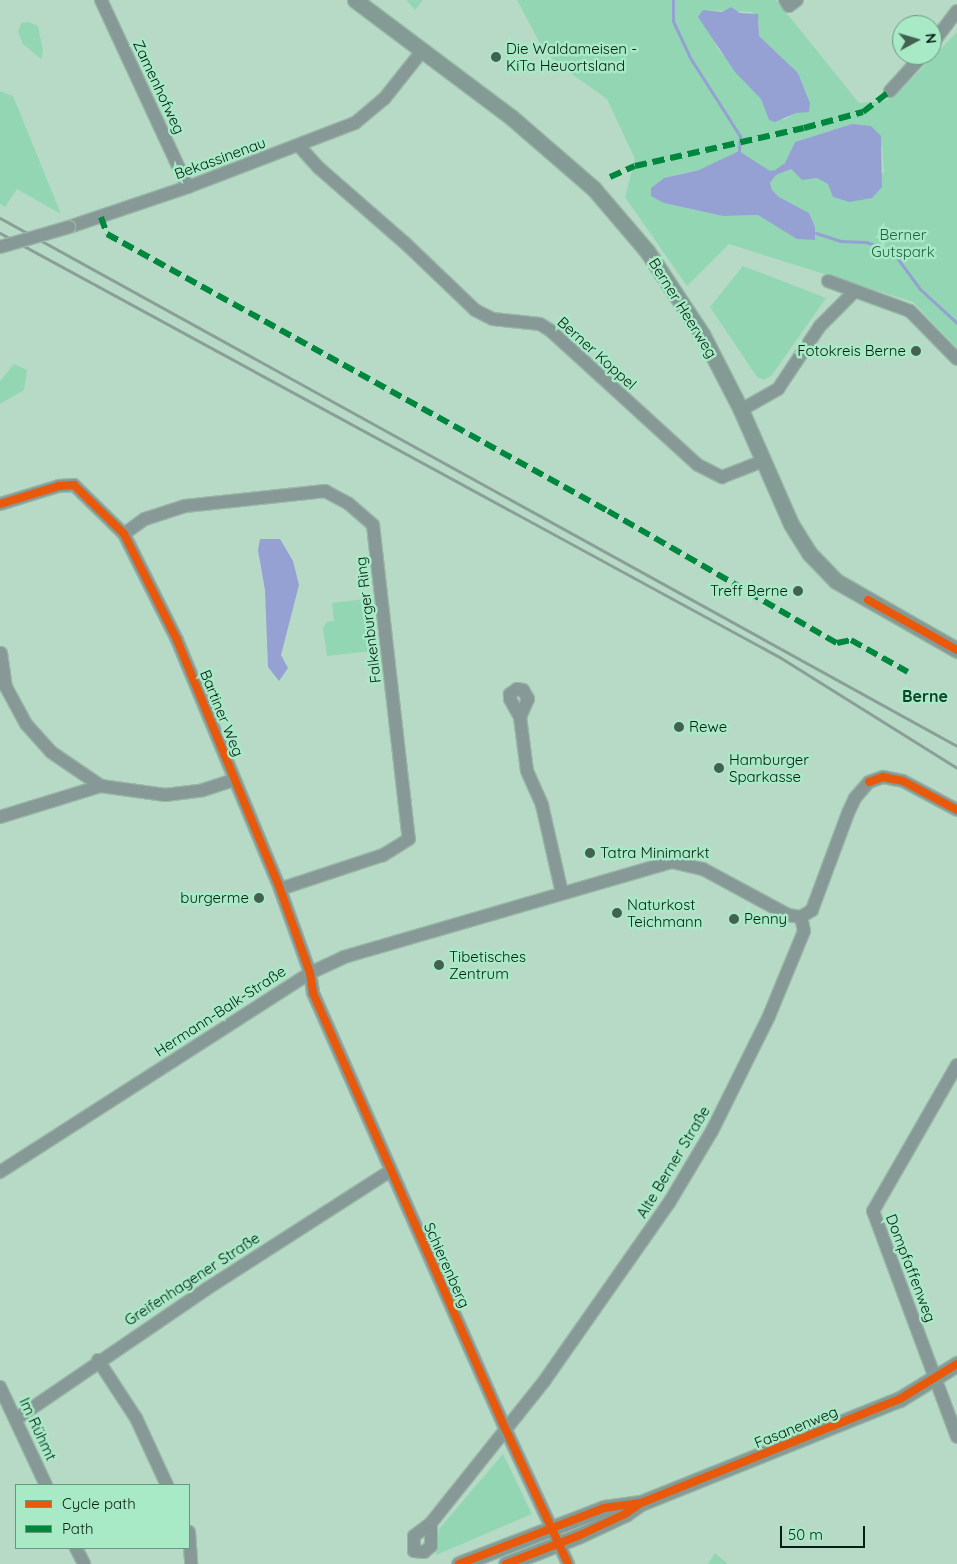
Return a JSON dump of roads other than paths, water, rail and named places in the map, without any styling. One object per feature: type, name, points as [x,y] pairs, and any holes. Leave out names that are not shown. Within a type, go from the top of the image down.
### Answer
[{"type":"main road","name":"Berner Heerweg","points":[[355,0],[548,146],[624,223],[684,305],[741,410],[791,524],[819,565],[857,594],[957,650]]},
{"type":"main road","name":"Fasanenweg","points":[[506,1564],[559,1544],[625,1514],[641,1503],[900,1399],[936,1380],[957,1364]]},
{"type":"main road","name":"Fasanenweg","points":[[459,1564],[604,1508],[641,1503]]},
{"type":"street","name":"Zamenhofweg","points":[[101,0],[188,187]]},
{"type":"street","points":[[942,31],[957,11]]},
{"type":"street","name":"Bekassinenau","points":[[0,247],[69,227],[188,187],[299,146],[364,117],[393,90],[422,50]]},
{"type":"street","points":[[890,91],[914,65]]},
{"type":"street","name":"Berner Koppel","points":[[299,146],[319,168],[423,259],[475,310],[493,319],[540,324],[551,331],[698,465],[722,477],[763,461]]},
{"type":"street","points":[[828,281],[910,311],[957,359]]},
{"type":"street","points":[[741,410],[778,389],[820,326],[855,291]]},
{"type":"street","name":"Bartiner Weg","points":[[0,504],[59,486],[74,485],[124,534],[177,640],[280,889],[310,973]]},
{"type":"street","name":"Falkenburger Ring","points":[[124,534],[145,519],[185,506],[325,491],[349,504],[372,524],[409,839],[383,855],[280,889]]},
{"type":"street","points":[[1,653],[6,687],[26,724],[51,752],[101,786]]},
{"type":"street","points":[[520,717],[527,771],[542,804],[562,893]]},
{"type":"street","points":[[801,917],[812,910],[854,798],[869,782],[883,777],[898,779],[957,810]]},
{"type":"street","points":[[0,817],[101,786],[165,795],[203,790],[234,780]]},
{"type":"street","name":"Hermann-Balk-Straße","points":[[0,1172],[310,973],[344,957],[659,864],[686,863],[788,915],[801,917]]},
{"type":"street","name":"Alte Berner Straße","points":[[432,1523],[505,1428],[545,1380],[624,1271],[712,1131],[769,1016],[804,931],[801,917]]},
{"type":"street","name":"Schierenberg","points":[[310,973],[313,993],[390,1171],[568,1564]]},
{"type":"street","name":"Dompfaffenweg","points":[[957,1065],[873,1211],[957,1437]]},
{"type":"street","name":"Greifenhagener Straße","points":[[16,1419],[98,1360],[390,1171]]},
{"type":"street","points":[[98,1360],[136,1418],[167,1484]]},
{"type":"street","name":"Im Rühmt","points":[[0,1387],[46,1484]]},
{"type":"street","points":[[190,1548],[191,1564]]},
{"type":"street","points":[[76,1549],[84,1564]]},
{"type":"water","points":[[731,7],[740,13],[758,14],[759,36],[798,73],[810,103],[809,112],[796,113],[775,122],[769,120],[761,99],[735,72],[698,17],[703,10],[722,12]]},
{"type":"water","points":[[852,124],[871,126],[881,136],[882,187],[872,198],[849,202],[833,197],[828,184],[817,178],[802,180],[791,169],[776,175],[770,183],[772,190],[779,197],[809,213],[815,227],[815,240],[797,239],[758,215],[723,216],[664,203],[651,196],[651,188],[664,178],[699,170],[739,151],[770,171],[775,170],[785,163],[795,142]]},
{"type":"water","points":[[260,539],[280,539],[293,561],[299,585],[281,655],[288,668],[279,681],[268,667],[265,590],[258,550]]},
{"type":"waterway","points":[[673,0],[673,21],[689,56],[740,136],[739,151]]},
{"type":"waterway","points":[[816,233],[840,241],[866,242],[892,251],[920,289],[957,323]]},
{"type":"railway","points":[[0,218],[957,746]]},
{"type":"railway","points":[[0,233],[781,658],[957,768]]},
{"type":"place","name":"Die Waldameisen - KiTa Heuortsland","points":[[496,57]]},
{"type":"place","name":"Fotokreis Berne","points":[[916,351]]},
{"type":"place","name":"Treff Berne","points":[[798,591]]},
{"type":"place","name":"Rewe","points":[[679,727]]},
{"type":"place","name":"Hamburger Sparkasse","points":[[719,768]]},
{"type":"place","name":"Tatra Minimarkt","points":[[590,853]]},
{"type":"place","name":"burgerme","points":[[259,898]]},
{"type":"place","name":"Naturkost Teichmann","points":[[617,913]]},
{"type":"place","name":"Penny","points":[[734,919]]},
{"type":"place","name":"Tibetisches Zentrum","points":[[439,965]]},
{"type":"district","name":"Berne","points":[[925,696]]},
{"type":"park label","name":"Berner Gutspark","points":[[903,242]]}]
